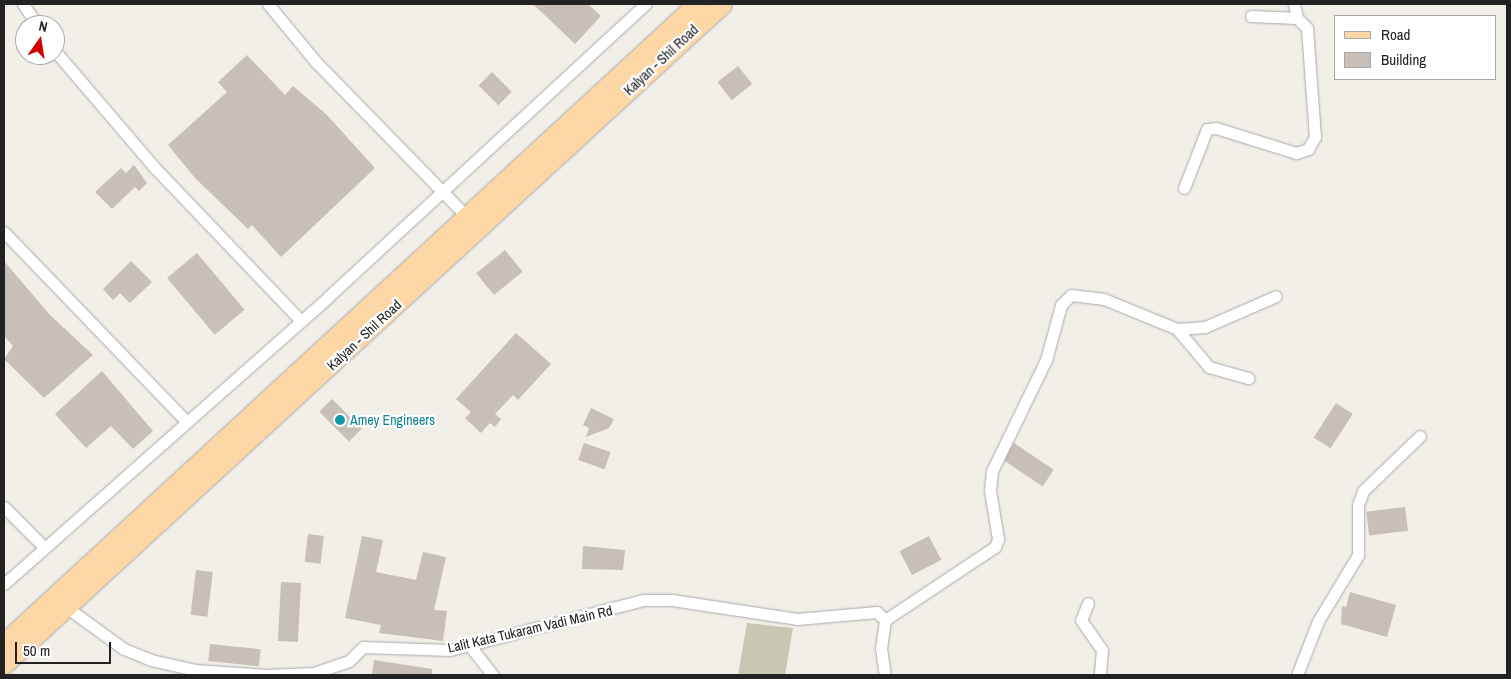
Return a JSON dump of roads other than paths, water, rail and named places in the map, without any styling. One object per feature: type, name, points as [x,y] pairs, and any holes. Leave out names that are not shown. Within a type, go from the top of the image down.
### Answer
[{"type":"main road","name":"Kalyan - Shil Road","points":[[4,664],[61,602],[472,222],[697,4]]},
{"type":"main road","name":"Kalyan - Shil Road","points":[[472,222],[722,4]]},
{"type":"main road","name":"Kalyan - Shil Road","points":[[4,643],[61,602]]},
{"type":"street","points":[[23,4],[30,15]]},
{"type":"street","points":[[268,4],[315,61],[472,222]]},
{"type":"street","points":[[4,584],[185,420],[301,321],[440,191],[646,4]]},
{"type":"street","points":[[1184,188],[1207,129],[1216,128],[1296,153],[1308,149],[1315,138],[1315,99],[1307,28],[1297,18],[1294,4]]},
{"type":"street","points":[[1251,16],[1297,18]]},
{"type":"street","points":[[65,63],[154,167],[301,321]]},
{"type":"street","points":[[4,232],[185,420]]},
{"type":"street","points":[[885,675],[881,648],[885,620],[994,547],[998,539],[990,490],[992,471],[1046,360],[1060,305],[1071,296],[1087,294],[1177,330],[1209,367],[1248,378]]},
{"type":"street","points":[[1177,330],[1205,327],[1276,296]]},
{"type":"street","points":[[1297,675],[1318,621],[1358,556],[1358,505],[1363,490],[1420,436]]},
{"type":"street","points":[[4,507],[44,547]]},
{"type":"street","name":"Lalit Kata Tukaram Vadi Main Rd","points":[[61,602],[124,649],[152,660],[227,674],[314,672],[349,661],[363,647],[450,650],[643,600],[672,600],[798,619],[870,612],[885,620]]},
{"type":"street","points":[[1088,603],[1081,620],[1102,650],[1100,675]]},
{"type":"street","points":[[470,646],[492,675]]},
{"type":"place","name":"Amey Engineers","points":[[340,420]]}]
